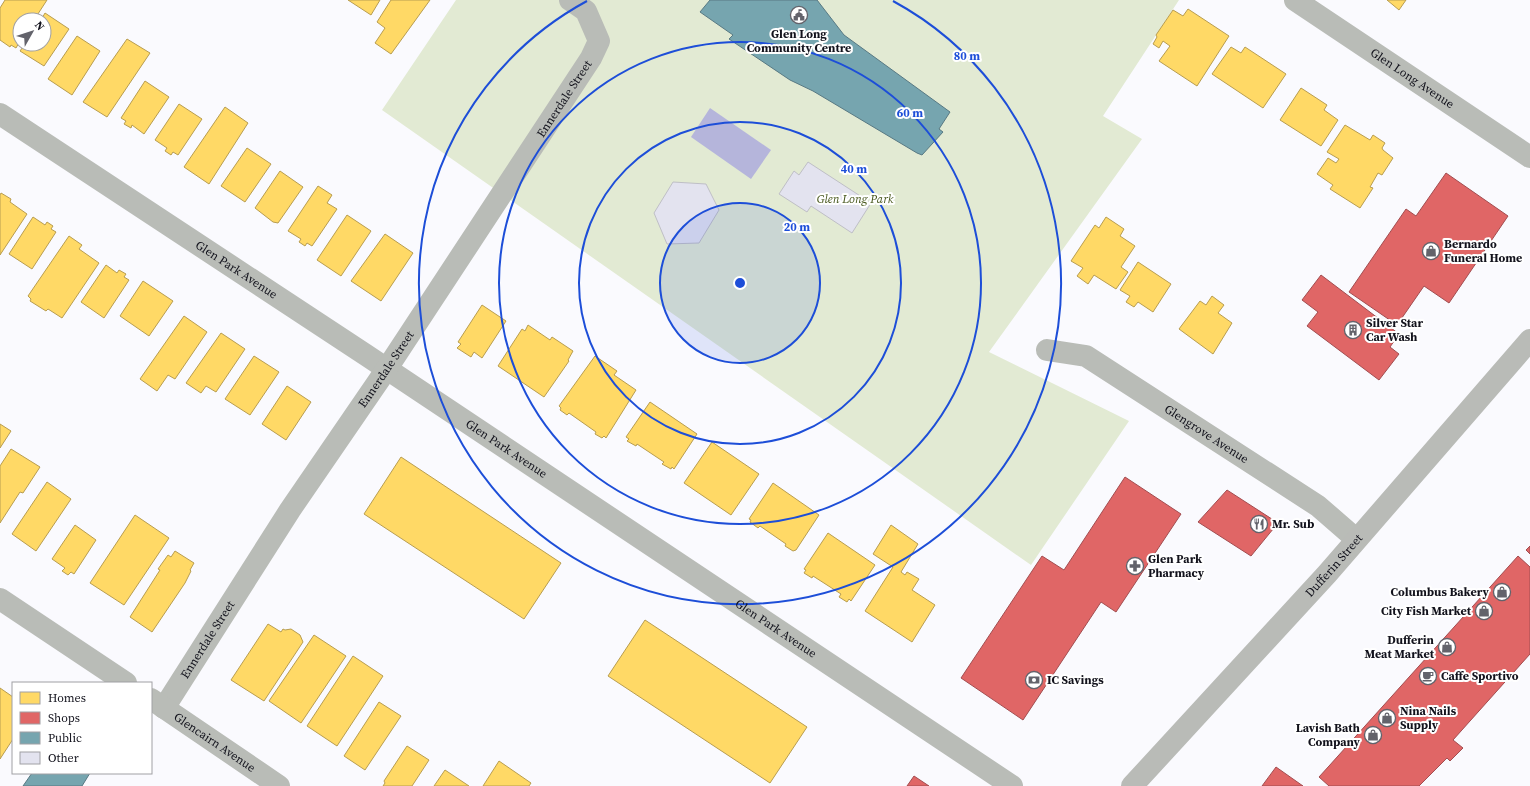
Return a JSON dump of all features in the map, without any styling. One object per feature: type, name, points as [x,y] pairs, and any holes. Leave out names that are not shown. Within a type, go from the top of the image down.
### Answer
[{"type":"main road","name":"Dufferin Street","points":[[1132,786],[1326,574],[1530,340]]},
{"type":"street","name":"Ennerdale Street","points":[[157,703],[386,370],[591,58],[599,41],[595,29],[586,11],[570,0]]},
{"type":"street","name":"Glen Long Avenue","points":[[1295,0],[1530,157]]},
{"type":"street","name":"Glen Park Avenue","points":[[0,114],[1012,786]]},
{"type":"street","name":"Glengrove Avenue","points":[[1047,350],[1086,356],[1318,506],[1356,540]]},
{"type":"street","points":[[0,599],[124,682]]},
{"type":"street","name":"Glencairn Avenue","points":[[157,703],[279,786]]},
{"type":"green space","name":"Glen Long Park","points":[[456,0],[1179,0],[1103,116],[1142,139],[989,352],[1129,421],[1031,565],[382,110]]},
{"type":"water","points":[[710,108],[771,150],[751,179],[691,137]]},
{"type":"building: Homes","points":[[5,0],[47,0],[39,12],[12,12],[12,46],[10,47],[0,40],[0,8]]},
{"type":"building: Homes","points":[[348,0],[380,0],[371,15]]},
{"type":"building: Homes","points":[[391,0],[430,0],[391,54],[375,43],[385,28],[377,22]]},
{"type":"building: Homes","points":[[1387,0],[1406,0],[1399,10]]},
{"type":"building: Homes","points":[[1188,9],[1229,36],[1197,86],[1159,61],[1170,46],[1163,41],[1159,48],[1153,44],[1157,37],[1156,35],[1173,10],[1183,16]]},
{"type":"building: Homes","points":[[52,18],[69,29],[44,66],[22,52],[52,52]]},
{"type":"building: Homes","points":[[77,36],[100,51],[72,95],[48,79]]},
{"type":"building: Homes","points":[[127,39],[150,53],[107,117],[83,102]]},
{"type":"building: Homes","points":[[1231,47],[1241,53],[1245,47],[1286,74],[1263,108],[1212,74]]},
{"type":"building: Homes","points":[[145,81],[169,97],[144,134],[132,125],[131,128],[124,124],[126,121],[121,118]]},
{"type":"building: Homes","points":[[1301,88],[1327,105],[1324,110],[1338,120],[1321,146],[1280,120]]},
{"type":"building: Homes","points":[[179,104],[202,119],[178,155],[173,152],[171,155],[165,151],[167,148],[155,140]]},
{"type":"building: Homes","points":[[225,107],[248,123],[209,184],[184,167]]},
{"type":"building: Homes","points":[[1345,125],[1370,140],[1373,135],[1385,143],[1382,148],[1383,150],[1393,158],[1382,175],[1378,173],[1370,187],[1373,188],[1360,208],[1330,189],[1333,185],[1317,174],[1328,158],[1336,163],[1339,159],[1327,152]]},
{"type":"building: Homes","points":[[247,148],[271,164],[245,202],[221,186]]},
{"type":"building: Homes","points":[[280,171],[303,187],[278,223],[273,222],[255,208]]},
{"type":"building: Homes","points":[[318,186],[332,195],[327,203],[337,209],[312,246],[307,243],[305,246],[299,242],[301,239],[288,231]]},
{"type":"building: Homes","points":[[1,193],[11,199],[10,202],[27,214],[0,255],[0,195]]},
{"type":"building: Homes","points":[[347,215],[371,231],[341,276],[317,260]]},
{"type":"building: Homes","points":[[33,217],[45,225],[47,222],[53,226],[51,229],[56,232],[32,269],[9,254]]},
{"type":"building: Homes","points":[[1106,217],[1124,229],[1120,236],[1135,246],[1121,267],[1128,272],[1116,289],[1094,275],[1088,284],[1077,276],[1083,268],[1071,261],[1095,225],[1099,228]]},
{"type":"building: Homes","points":[[385,234],[413,253],[381,301],[351,281]]},
{"type":"building: Homes","points":[[69,236],[82,245],[79,249],[99,263],[62,318],[48,309],[46,311],[30,301],[31,299],[28,296]]},
{"type":"building: Homes","points":[[1138,262],[1171,284],[1153,312],[1138,302],[1134,307],[1126,302],[1130,296],[1120,290]]},
{"type":"building: Homes","points":[[106,265],[117,273],[119,270],[126,274],[124,277],[129,280],[104,318],[81,302]]},
{"type":"building: Homes","points":[[143,281],[173,301],[149,336],[120,316]]},
{"type":"building: Homes","points":[[1212,296],[1224,305],[1218,313],[1232,323],[1213,354],[1179,329],[1200,301],[1206,305]]},
{"type":"building: Homes","points":[[482,305],[506,321],[482,358],[474,352],[471,357],[457,348],[461,344],[458,342]]},
{"type":"building: Homes","points":[[184,316],[207,332],[175,379],[168,375],[157,391],[140,379]]},
{"type":"building: Homes","points":[[528,325],[550,340],[552,337],[573,351],[568,360],[569,361],[544,397],[498,366],[522,329],[525,331]]},
{"type":"building: Homes","points":[[221,333],[245,349],[216,392],[206,386],[201,393],[186,383]]},
{"type":"building: Homes","points":[[254,356],[279,372],[250,415],[225,399]]},
{"type":"building: Homes","points":[[595,356],[617,371],[614,375],[636,390],[606,438],[604,436],[602,438],[595,434],[596,432],[569,413],[567,415],[560,410],[561,408],[559,406]]},
{"type":"building: Homes","points":[[287,386],[311,402],[286,440],[262,424]]},
{"type":"building: Homes","points":[[650,402],[697,434],[674,469],[662,464],[664,462],[637,444],[636,446],[627,441],[629,439],[626,437]]},
{"type":"building: Homes","points":[[0,424],[11,431],[0,448]]},
{"type":"building: Homes","points":[[712,442],[759,474],[731,515],[684,483]]},
{"type":"building: Homes","points":[[11,449],[40,467],[23,493],[20,492],[0,523],[0,466]]},
{"type":"building: Homes","points":[[401,457],[561,563],[524,619],[364,514]]},
{"type":"building: Homes","points":[[47,482],[71,499],[36,551],[12,534]]},
{"type":"building: Homes","points":[[773,483],[819,515],[796,550],[793,551],[785,546],[786,544],[760,526],[758,528],[750,522],[751,520],[749,519]]},
{"type":"building: Homes","points":[[135,515],[169,538],[124,605],[90,583]]},
{"type":"building: Homes","points":[[75,525],[96,540],[74,574],[71,572],[68,575],[62,571],[65,568],[52,559]]},
{"type":"building: Homes","points":[[891,525],[918,544],[901,572],[905,575],[907,572],[919,579],[912,590],[935,605],[912,642],[865,611],[893,567],[873,554]]},
{"type":"building: Homes","points":[[828,533],[875,565],[851,601],[849,599],[847,602],[839,597],[841,594],[813,576],[812,578],[804,573],[806,570],[804,569]]},
{"type":"building: Homes","points":[[175,551],[194,563],[185,583],[152,632],[130,617],[160,570],[158,569],[168,555],[171,557]]},
{"type":"building: Homes","points":[[645,620],[807,727],[770,783],[608,676]]},
{"type":"building: Homes","points":[[268,624],[281,632],[283,629],[291,629],[300,635],[303,642],[264,701],[231,680]]},
{"type":"building: Homes","points":[[314,635],[346,656],[301,723],[269,701]]},
{"type":"building: Homes","points":[[353,656],[383,676],[337,746],[307,726]]},
{"type":"building: Homes","points":[[0,688],[12,696],[12,741],[0,759]]},
{"type":"building: Homes","points":[[379,702],[401,716],[365,770],[344,756]]},
{"type":"building: Homes","points":[[407,746],[429,760],[412,786],[383,786],[385,783],[384,781]]},
{"type":"building: Homes","points":[[499,761],[531,783],[529,786],[483,786]]},
{"type":"building: Homes","points":[[445,770],[469,786],[434,786]]},
{"type":"building: Shops","name":"Bernardo Funeral Home","points":[[1446,173],[1508,216],[1449,303],[1424,286],[1397,325],[1349,292],[1406,209],[1416,216]]},
{"type":"building: Shops","name":"Silver Star Car Wash","points":[[1321,275],[1399,334],[1390,347],[1399,354],[1379,380],[1307,326],[1318,312],[1302,300]]},
{"type":"building: Shops","points":[[1125,477],[1181,514],[1116,612],[1101,602],[1023,720],[961,678],[1042,556],[1064,570]]},
{"type":"building: Shops","points":[[1227,490],[1278,523],[1251,556],[1198,522]]},
{"type":"building: Shops","points":[[1530,546],[1530,554],[1526,550]]},
{"type":"building: Shops","points":[[1518,556],[1530,567],[1530,654],[1453,740],[1463,748],[1450,761],[1447,758],[1419,786],[1329,786],[1319,777]]},
{"type":"building: Shops","points":[[1276,767],[1303,786],[1262,786]]},
{"type":"building: Shops","points":[[914,776],[929,786],[907,786]]},
{"type":"building: Public","points":[[710,0],[817,0],[844,35],[950,112],[939,129],[943,132],[922,155],[917,153],[813,91],[790,80],[729,39],[733,35],[700,12]]},
{"type":"building: Public","points":[[31,774],[89,774],[82,786],[23,786]]},
{"type":"building: Other","points":[[808,162],[871,203],[852,233],[811,206],[807,212],[779,194],[794,171],[799,175]]},
{"type":"building: Other","points":[[673,182],[706,184],[719,210],[699,243],[667,244],[654,213]]},
{"type":"place","name":"Glen Long Community Centre","points":[[799,15]]},
{"type":"place","name":"Bernardo Funeral Home","points":[[1431,251]]},
{"type":"place","name":"Silver Star Car Wash","points":[[1353,330]]},
{"type":"place","name":"Mr. Sub","points":[[1259,524]]},
{"type":"place","name":"Glen Park Pharmacy","points":[[1135,566]]},
{"type":"place","name":"Columbus Bakery","points":[[1502,592]]},
{"type":"place","name":"City Fish Market","points":[[1484,611]]},
{"type":"place","name":"Dufferin Meat Market","points":[[1447,647]]},
{"type":"place","name":"Caffe Sportivo","points":[[1428,676]]},
{"type":"place","name":"IC Savings","points":[[1034,680]]},
{"type":"place","name":"Nina Nails Supply","points":[[1387,718]]},
{"type":"place","name":"Lavish Bath Company","points":[[1373,735]]}]
